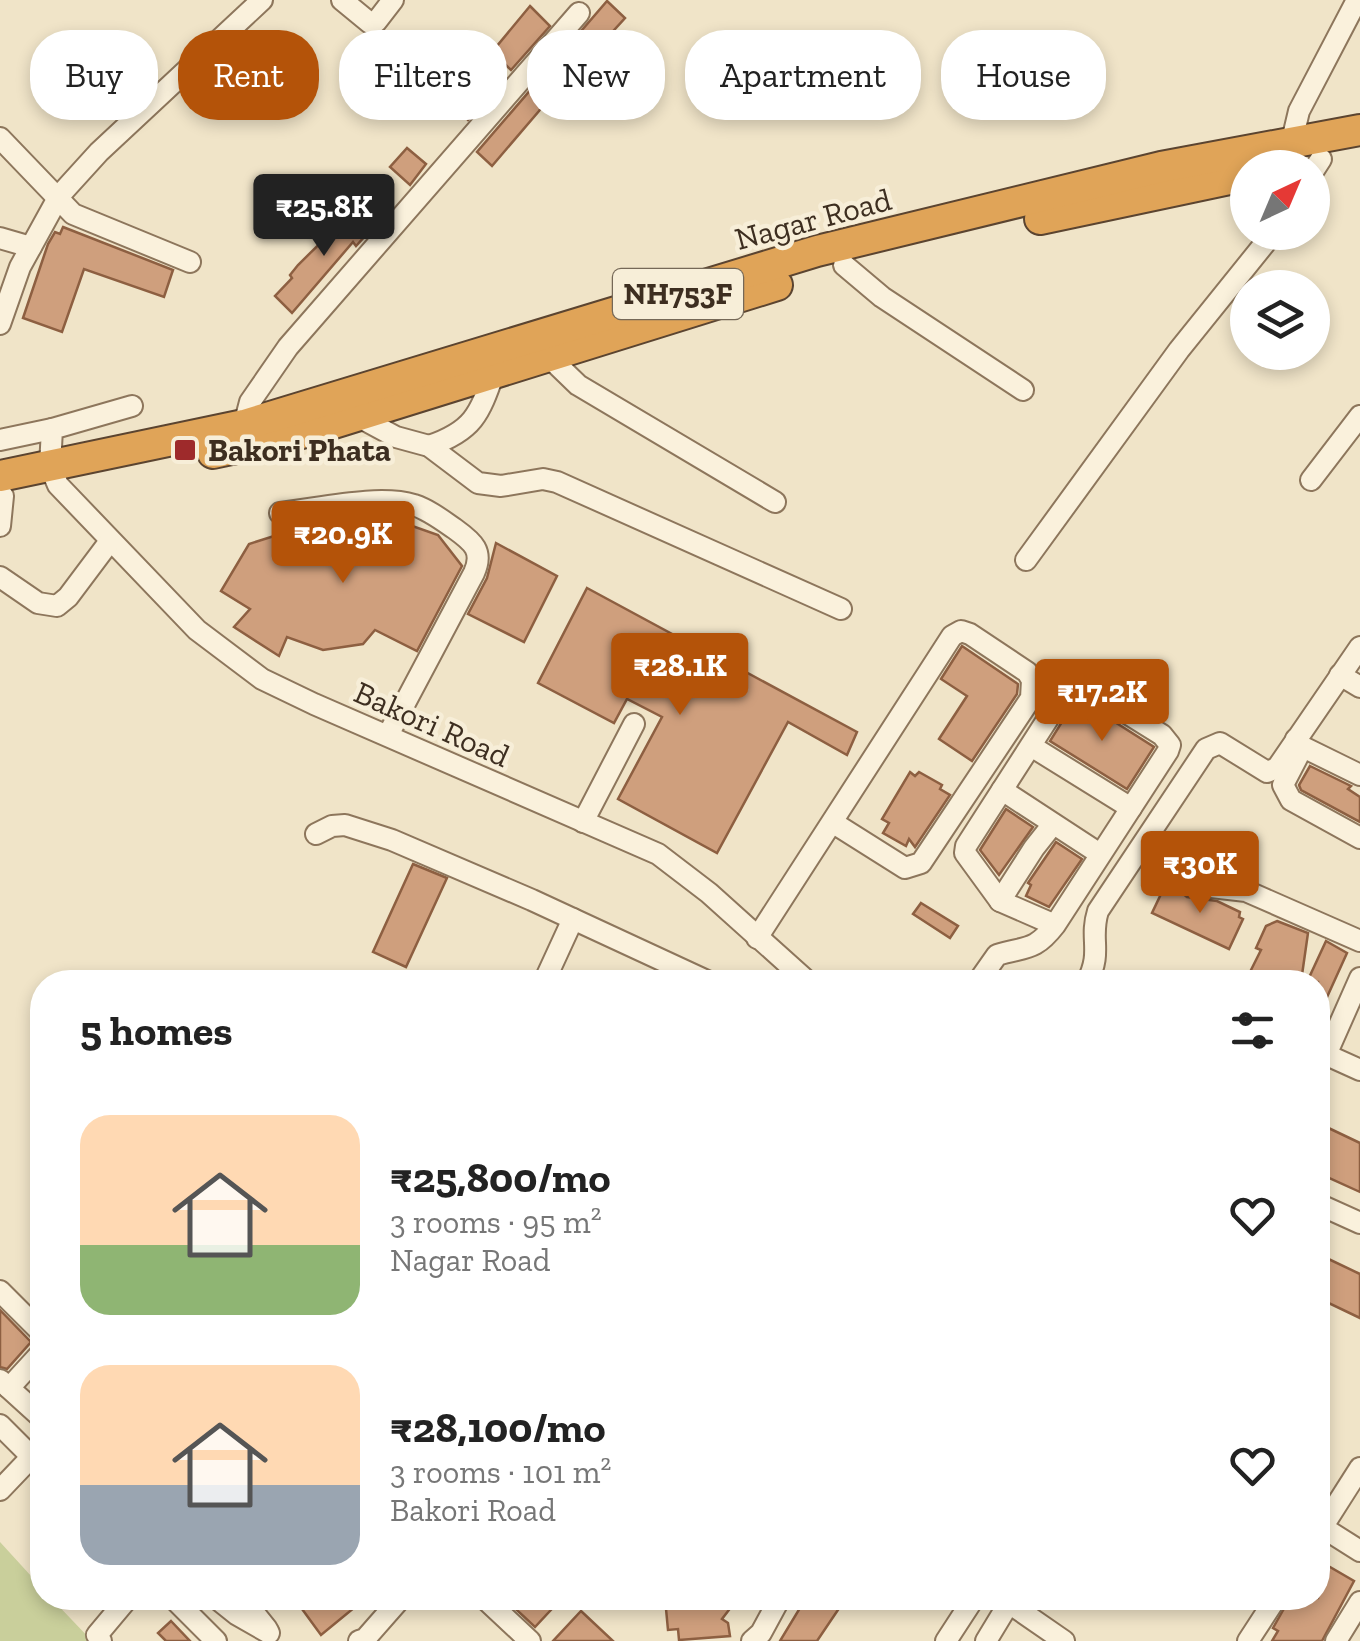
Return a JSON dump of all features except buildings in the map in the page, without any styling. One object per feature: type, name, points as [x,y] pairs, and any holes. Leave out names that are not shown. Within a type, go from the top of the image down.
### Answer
[{"type":"highway","name":"Nagar Road","points":[[1304,150],[1360,130]]},
{"type":"highway","name":"Nagar Road","points":[[1330,161],[1360,151]]},
{"type":"highway","name":"Nagar Road","points":[[1,499],[54,475],[244,425],[817,251],[1162,167],[1230,161]]},
{"type":"highway","name":"Nagar Road","points":[[54,475],[292,436],[844,265],[1230,179]]},
{"type":"street","points":[[0,324],[20,267],[59,196],[99,152],[262,0]]},
{"type":"street","points":[[342,0],[370,23],[376,22],[393,0]]},
{"type":"street","points":[[1289,150],[1299,111],[1358,0]]},
{"type":"street","points":[[244,425],[250,402],[288,347],[579,13]]},
{"type":"street","points":[[0,138],[73,214],[190,262]]},
{"type":"street","points":[[0,238],[31,247]]},
{"type":"street","points":[[1026,560],[1178,350],[1259,250]]},
{"type":"street","points":[[844,265],[882,297],[1023,390]]},
{"type":"street","points":[[548,356],[578,385],[775,502]]},
{"type":"street","points":[[428,446],[466,428],[480,411],[494,373]]},
{"type":"street","points":[[0,440],[132,406]]},
{"type":"street","points":[[357,416],[396,437],[428,446],[478,483],[502,486],[543,479],[557,482],[841,609]]},
{"type":"street","points":[[1311,480],[1360,416]]},
{"type":"street","points":[[52,428],[54,475]]},
{"type":"street","name":"Bakori Road","points":[[54,475],[110,541],[197,630],[262,678],[658,854],[709,893],[794,970]]},
{"type":"street","points":[[280,513],[378,502],[410,504],[472,540],[478,550],[480,560],[474,573],[388,735]]},
{"type":"street","points":[[0,577],[38,603],[57,606],[110,541]]},
{"type":"street","points":[[758,938],[832,822],[952,636],[961,631],[970,634],[1032,680],[1031,698],[920,862],[905,868],[832,822]]},
{"type":"street","points":[[1360,647],[1300,743],[1283,784],[1292,800],[1360,838]]},
{"type":"street","points":[[1340,675],[1360,687]]},
{"type":"street","points":[[986,970],[997,955],[1042,942],[1054,925],[1170,745],[1162,735],[1078,682],[1067,689],[965,853],[1000,901],[1054,925]]},
{"type":"street","points":[[583,822],[634,724]]},
{"type":"street","points":[[1092,970],[1097,959],[1094,932],[1098,911],[1206,749],[1220,743],[1267,772],[1277,768],[1300,743]]},
{"type":"street","points":[[1300,743],[1360,775]]},
{"type":"street","points":[[1031,746],[1130,808]]},
{"type":"street","points":[[1002,790],[1100,854]]},
{"type":"street","points":[[1000,901],[1054,824]]},
{"type":"street","points":[[316,834],[332,826],[355,828],[428,856],[684,970]]},
{"type":"street","points":[[1194,886],[1246,891],[1360,941]]},
{"type":"street","points":[[550,970],[573,919]]},
{"type":"street","points":[[1330,1037],[1360,978]]},
{"type":"street","points":[[1330,1057],[1360,1070]]},
{"type":"street","points":[[1330,1210],[1360,1224]]},
{"type":"street","points":[[0,1291],[30,1321]]},
{"type":"street","points":[[30,1362],[4,1384],[30,1407]]},
{"type":"street","points":[[0,1425],[30,1449]]},
{"type":"street","points":[[0,1490],[30,1464]]},
{"type":"street","points":[[1330,1514],[1360,1468]]},
{"type":"street","points":[[1330,1535],[1360,1551]]},
{"type":"street","points":[[1336,1641],[1360,1602]]},
{"type":"street","points":[[101,1641],[97,1635],[118,1610]]},
{"type":"street","points":[[189,1610],[216,1641]]},
{"type":"street","points":[[231,1610],[274,1637]]},
{"type":"street","points":[[253,1610],[274,1637]]},
{"type":"street","points":[[360,1641],[391,1610]]},
{"type":"street","points":[[497,1610],[530,1641]]},
{"type":"street","points":[[752,1641],[773,1610]]},
{"type":"street","points":[[946,1641],[966,1610]]},
{"type":"street","points":[[986,1641],[1005,1610]]},
{"type":"street","points":[[1018,1610],[1064,1641]]},
{"type":"street","points":[[1248,1641],[1268,1610]]},
{"type":"green space","points":[[0,1542],[30,1575],[30,1610],[62,1610],[92,1641],[0,1641]]},
{"type":"place","name":"Bakori Phata","points":[[185,450]]}]
